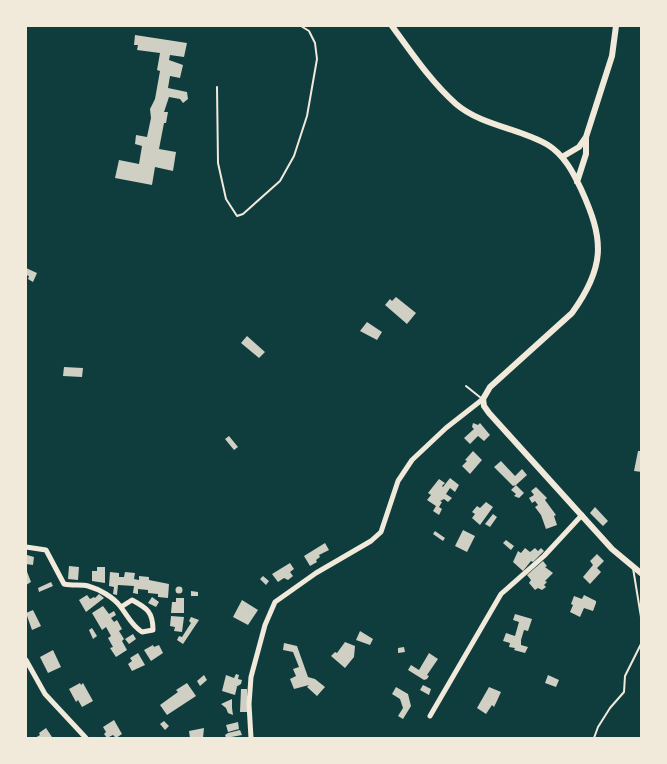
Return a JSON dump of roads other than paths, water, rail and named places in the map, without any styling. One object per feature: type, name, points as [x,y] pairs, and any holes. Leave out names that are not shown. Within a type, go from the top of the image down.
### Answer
[{"type":"street","points":[[251,738],[250,678],[265,625],[275,602],[316,573],[371,541],[381,531],[398,481],[412,460],[446,428],[483,399],[490,387],[572,312],[591,281],[598,260],[598,236],[592,214],[578,182],[562,157],[542,142],[474,115],[457,104],[411,53],[392,26]]},
{"type":"street","points":[[562,157],[579,147],[586,137],[612,56],[616,26]]},
{"type":"street","points":[[578,182],[586,154],[586,137]]},
{"type":"street","points":[[483,399],[484,406],[489,413],[612,549],[642,574]]},
{"type":"street","points":[[430,716],[468,647],[501,594],[544,556],[582,515]]},
{"type":"street","points":[[26,547],[46,550],[64,584],[86,585],[103,592],[121,607],[132,626],[142,632],[153,630],[153,617],[144,606],[132,600],[121,607]]},
{"type":"street","points":[[26,660],[45,694],[86,738]]},
{"type":"lane","points":[[218,87],[218,163],[226,200],[237,216],[243,214],[280,181],[294,156],[306,116],[317,59],[315,43],[309,31],[301,26]]},
{"type":"lane","points":[[466,386],[483,399]]},
{"type":"lane","points":[[633,568],[642,623]]},
{"type":"lane","points":[[594,738],[610,708],[624,692],[625,676],[642,642]]}]
